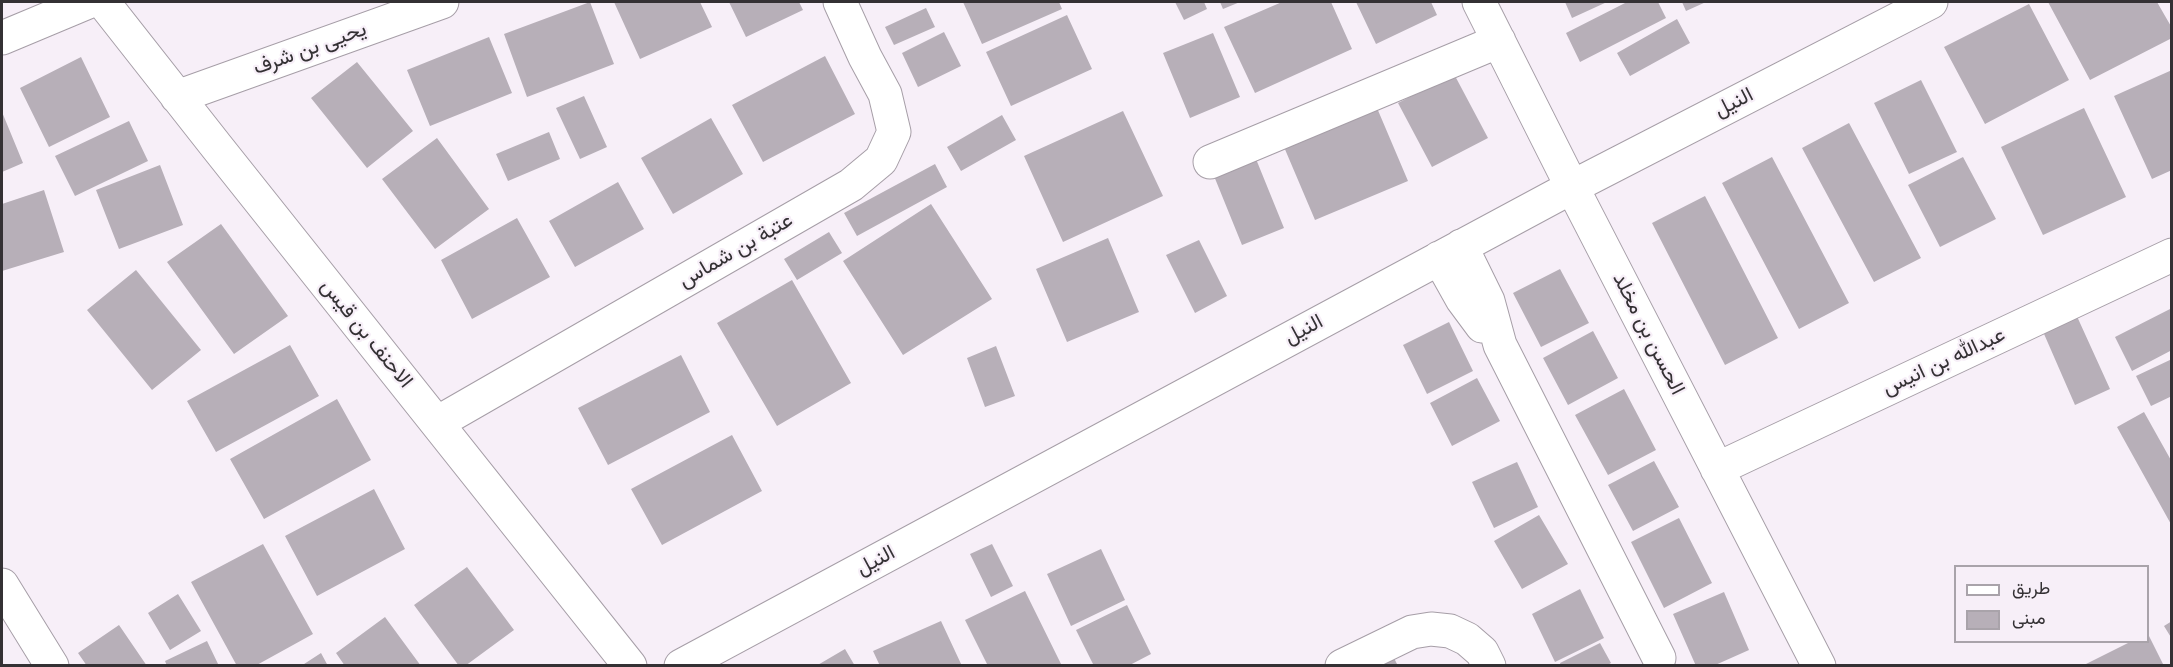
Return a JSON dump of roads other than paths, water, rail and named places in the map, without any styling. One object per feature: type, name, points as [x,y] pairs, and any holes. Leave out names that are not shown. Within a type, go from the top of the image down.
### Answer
[{"type":"street","points":[[2,38],[88,2]]},
{"type":"street","name":"الاحنف بن قيس","points":[[103,2],[629,665]]},
{"type":"street","name":"يحيى بن شرف","points":[[177,97],[442,2]]},
{"type":"street","name":"عتبة بن شماس","points":[[437,423],[851,185],[881,160],[894,132],[885,94],[840,2]]},
{"type":"street","name":"الحسن بن مخلد","points":[[1479,2],[1819,666]]},
{"type":"street","name":"النيل","points":[[681,666],[1572,187],[1931,2]]},
{"type":"street","points":[[1210,162],[1499,41]]},
{"type":"street","points":[[1450,252],[1488,301],[1500,345],[1659,658]]},
{"type":"street","name":"عبدالله بن انيس","points":[[1718,469],[2172,255]]},
{"type":"street","points":[[2,585],[52,666]]},
{"type":"street","points":[[1342,666],[1412,632],[1431,629],[1450,631],[1467,639],[1482,652],[1489,666]]}]
